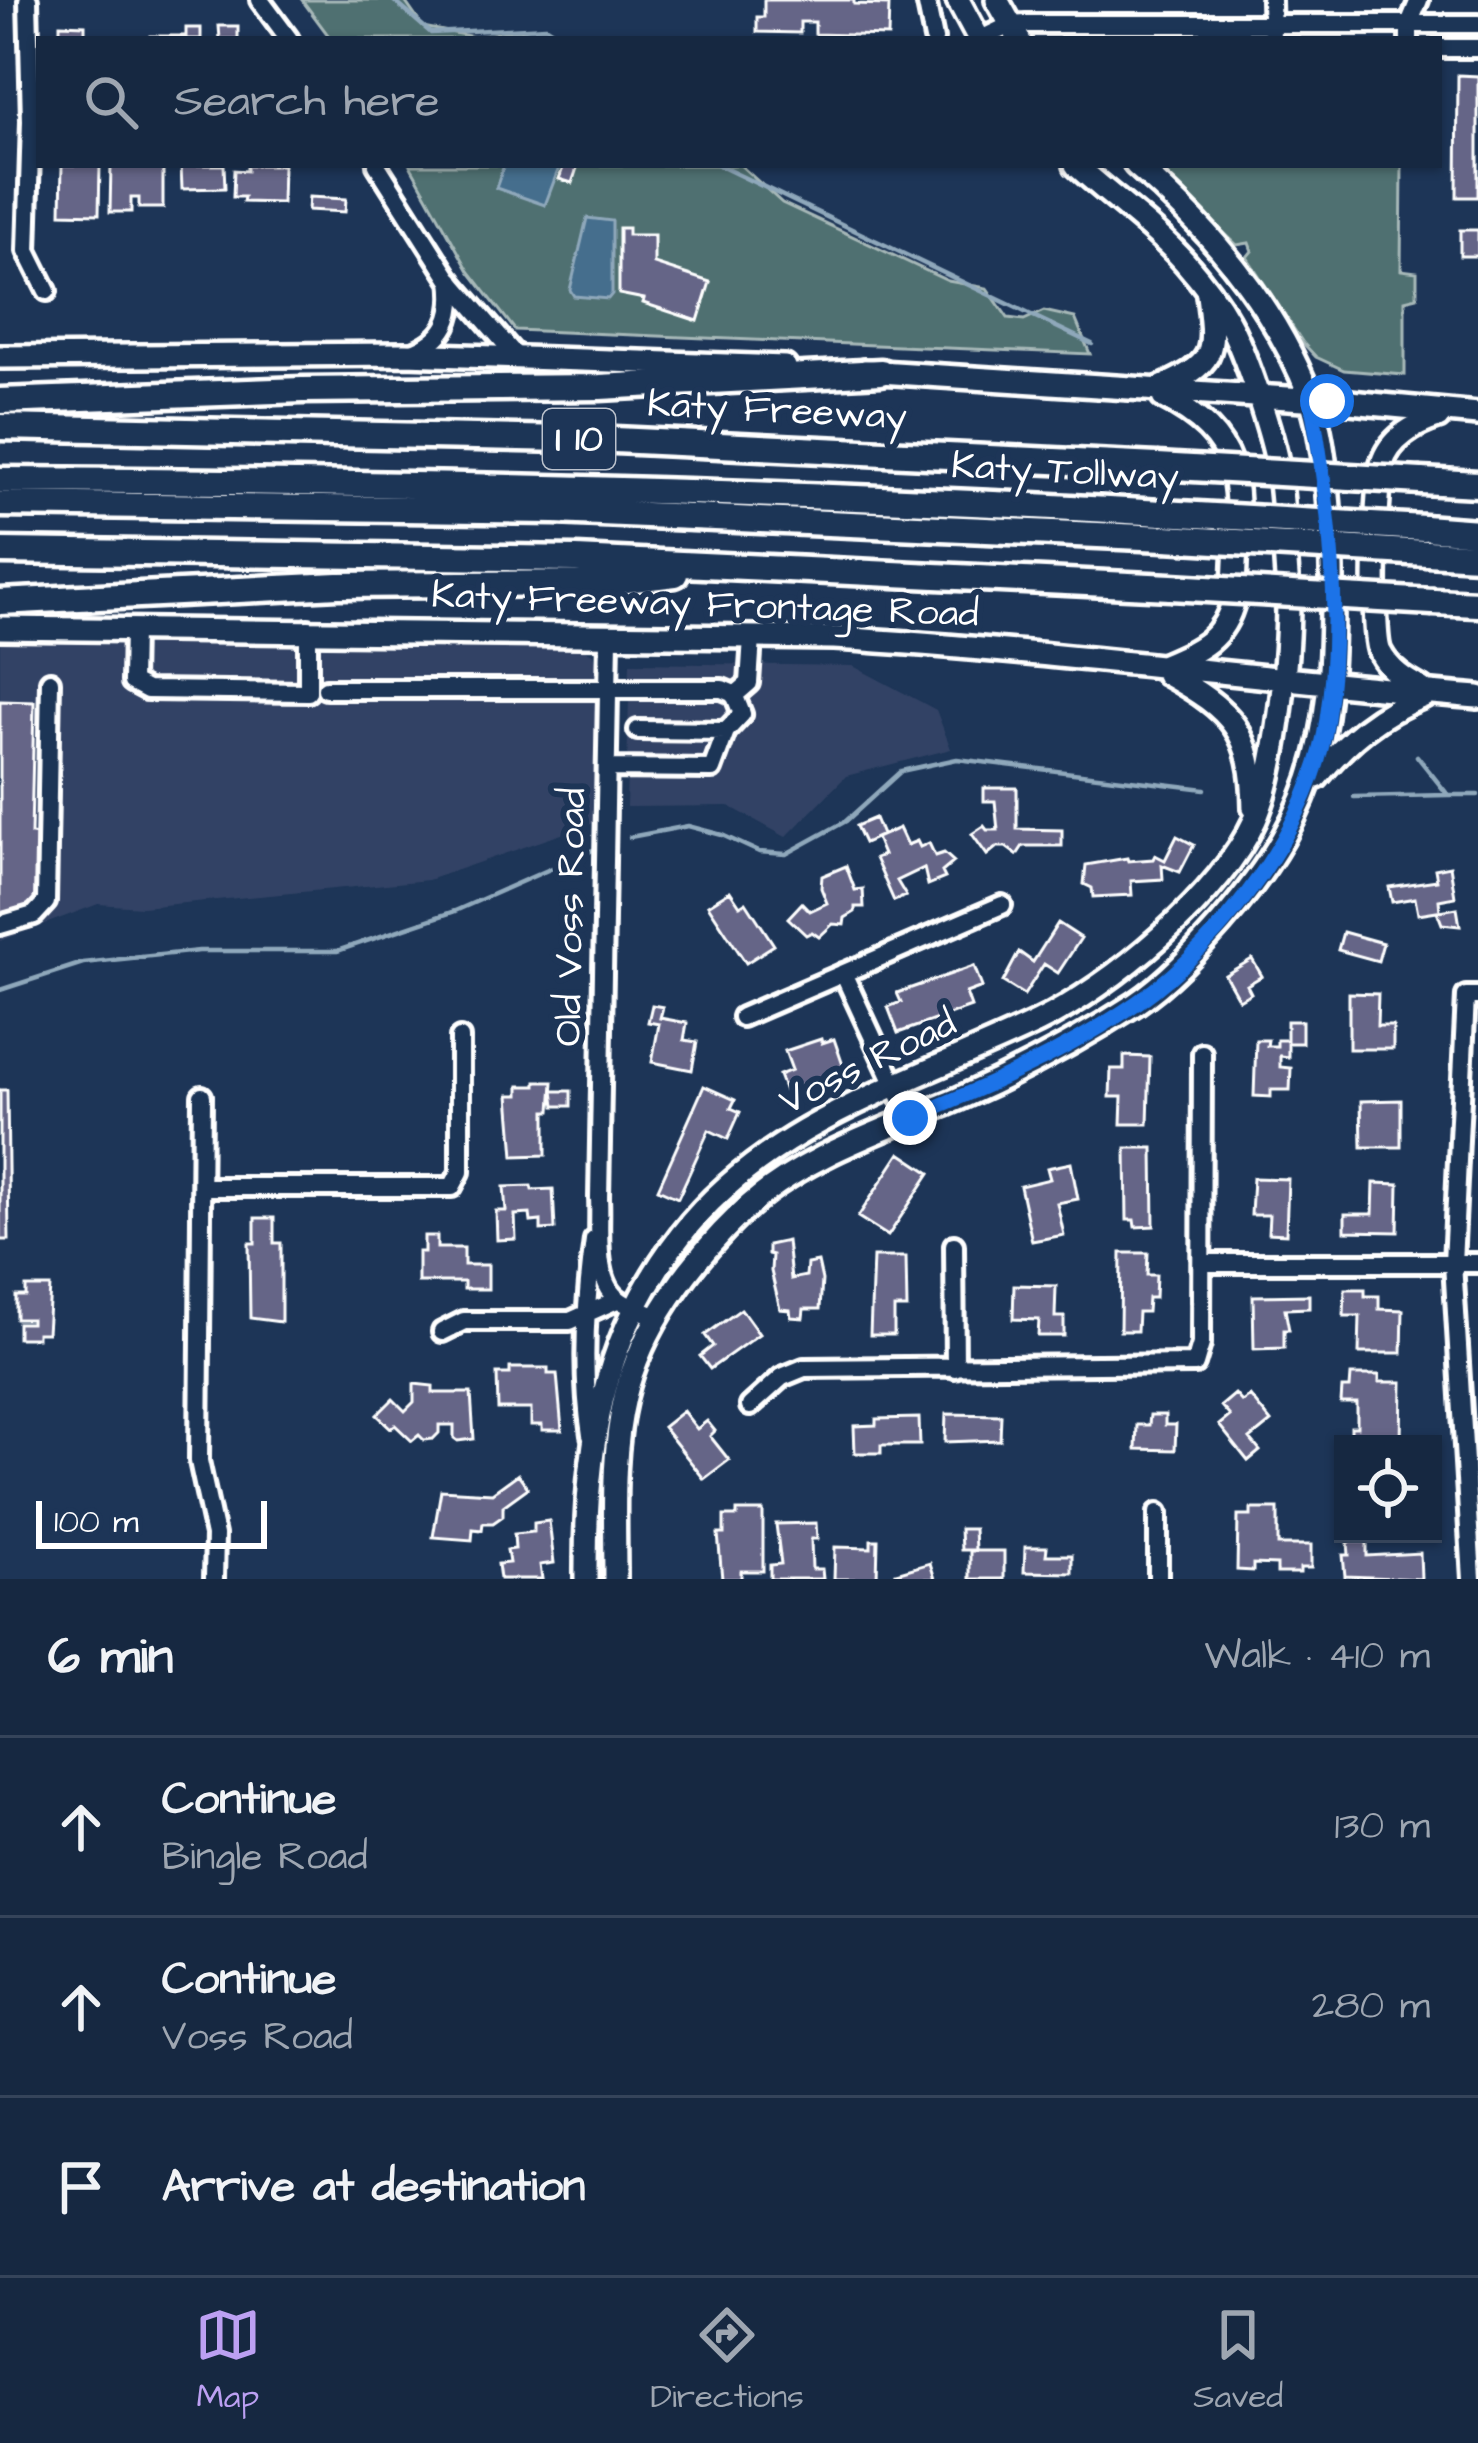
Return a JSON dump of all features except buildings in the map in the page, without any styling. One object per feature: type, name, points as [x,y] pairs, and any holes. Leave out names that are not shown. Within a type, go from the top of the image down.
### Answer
[{"type":"highway","points":[[0,400],[302,390],[583,388],[881,372]]},
{"type":"highway","name":"Katy Freeway","points":[[0,428],[615,440],[1478,484]]},
{"type":"highway","name":"Katy Tollway","points":[[0,480],[693,490],[1425,541],[1478,556]]},
{"type":"highway","name":"Katy Tollway","points":[[0,504],[1164,526]]},
{"type":"highway","name":"Katy Tollway","points":[[1425,541],[1478,532]]},
{"type":"highway","points":[[0,551],[468,556],[750,565],[1478,604]]},
{"type":"highway","points":[[0,602],[338,585],[601,583],[750,565]]},
{"type":"main road","points":[[958,0],[978,36]]},
{"type":"main road","points":[[997,0],[1014,32]]},
{"type":"main road","name":"Voss Road","points":[[615,1579],[615,1477],[625,1395],[658,1317],[692,1268],[741,1213],[790,1174],[1032,1065],[1138,1002],[1186,962],[1247,892],[1280,846],[1310,785],[1328,717],[1331,684],[1331,520],[1311,400],[1281,338],[1234,265],[1178,201],[1140,168]]},
{"type":"main road","name":"Voss Road","points":[[586,1579],[585,1506],[592,1439],[626,1303],[682,1233],[717,1196],[805,1131],[1037,1022],[1136,960],[1216,877],[1255,822],[1269,779],[1289,610],[1278,465],[1229,322],[1184,261],[1092,170]]},
{"type":"main road","points":[[1152,391],[1195,372],[1210,356],[1214,343],[1208,292]]},
{"type":"main road","points":[[0,357],[516,356],[881,372],[1478,414]]},
{"type":"main road","points":[[1152,391],[1205,422],[1234,466],[1230,618],[1204,647],[1156,668]]},
{"type":"main road","points":[[1430,693],[1400,677],[1381,655],[1376,639],[1373,621],[1382,462],[1397,440],[1419,423],[1450,413]]},
{"type":"main road","name":"Katy Freeway Frontage Road","points":[[0,628],[834,638],[972,646],[1478,697]]},
{"type":"main road","points":[[1156,668],[1202,693],[1237,725],[1254,766],[1255,822]]},
{"type":"main road","points":[[1310,785],[1343,745],[1394,708],[1430,693]]},
{"type":"main road","points":[[1114,975],[1138,1002]]},
{"type":"street","points":[[28,0],[35,121],[27,251],[47,290]]},
{"type":"street","points":[[260,0],[288,36]]},
{"type":"street","points":[[926,0],[933,36]]},
{"type":"street","points":[[1271,0],[1272,31]]},
{"type":"street","points":[[1409,31],[1419,0]]},
{"type":"street","points":[[1014,32],[1409,31],[1478,24]]},
{"type":"street","points":[[1442,48],[1478,48]]},
{"type":"street","points":[[379,168],[450,280],[516,356]]},
{"type":"street","points":[[405,354],[439,337],[450,321],[450,280]]},
{"type":"street","points":[[133,628],[132,682],[147,690],[285,692],[308,692],[308,629]]},
{"type":"street","name":"Old Voss Road","points":[[609,637],[599,1198],[606,1285],[626,1303]]},
{"type":"street","points":[[734,696],[749,682],[752,638]]},
{"type":"street","points":[[0,926],[34,915],[46,902],[50,681]]},
{"type":"street","points":[[326,688],[722,689],[734,696],[742,714],[726,731],[712,769],[607,768]]},
{"type":"street","points":[[638,730],[726,731]]},
{"type":"street","points":[[742,1017],[1002,904]]},
{"type":"street","points":[[843,973],[910,1118]]},
{"type":"street","points":[[1472,996],[1453,1262],[1474,1530],[1472,1579]]},
{"type":"street","points":[[203,1187],[452,1187],[460,1172],[460,1038]]},
{"type":"street","points":[[751,1406],[782,1377],[804,1368],[1172,1367],[1197,1363],[1202,1053]]},
{"type":"street","points":[[202,1096],[199,1460],[215,1535],[214,1579]]},
{"type":"street","name":"Old Voss Road","points":[[592,1439],[584,1393],[586,1316],[599,1198]]},
{"type":"street","points":[[954,1245],[955,1367]]},
{"type":"street","points":[[1202,1262],[1478,1263]]},
{"type":"street","points":[[442,1332],[464,1321],[570,1322],[626,1303],[658,1317]]},
{"type":"street","points":[[1158,1513],[1158,1579]]},
{"type":"shaded area","points":[[503,168],[559,168],[545,205],[496,188]]},
{"type":"shaded area","points":[[587,218],[612,221],[612,294],[608,299],[574,296],[570,290]]},
{"type":"shaded area","points":[[0,640],[577,645],[594,655],[598,666],[602,820],[428,880],[142,907],[98,904],[0,941]]},
{"type":"shaded area","points":[[630,663],[853,666],[936,710],[951,749],[846,776],[786,837],[729,806],[626,807]]},
{"type":"green space","points":[[302,0],[404,0],[423,27],[469,36],[329,36]]},
{"type":"green space","points":[[519,30],[543,36],[480,36]]},
{"type":"green space","points":[[412,168],[743,168],[782,203],[948,281],[987,288],[1008,318],[1024,320],[1044,311],[1075,318],[1090,354],[515,330],[469,271]]},
{"type":"green space","points":[[1156,168],[1402,168],[1401,270],[1417,272],[1417,297],[1405,300],[1405,375],[1344,370],[1316,357],[1247,257],[1252,251],[1249,243],[1237,245]]},
{"type":"waterway","points":[[393,0],[431,33],[546,27],[560,36]]},
{"type":"waterway","points":[[724,168],[1092,344]]},
{"type":"waterway","points":[[1417,756],[1448,795],[1478,795]]},
{"type":"waterway","points":[[630,837],[688,826],[759,852],[786,854],[846,821],[901,771],[957,759],[1205,789]]},
{"type":"waterway","points":[[1354,797],[1448,795]]},
{"type":"waterway","points":[[0,990],[83,963],[199,951],[337,951],[455,911],[593,850]]},
{"type":"route","points":[[910,1118],[1032,1065],[1138,1002],[1186,962],[1280,846],[1310,785],[1328,717],[1331,520],[1311,400],[1327,401]]}]
